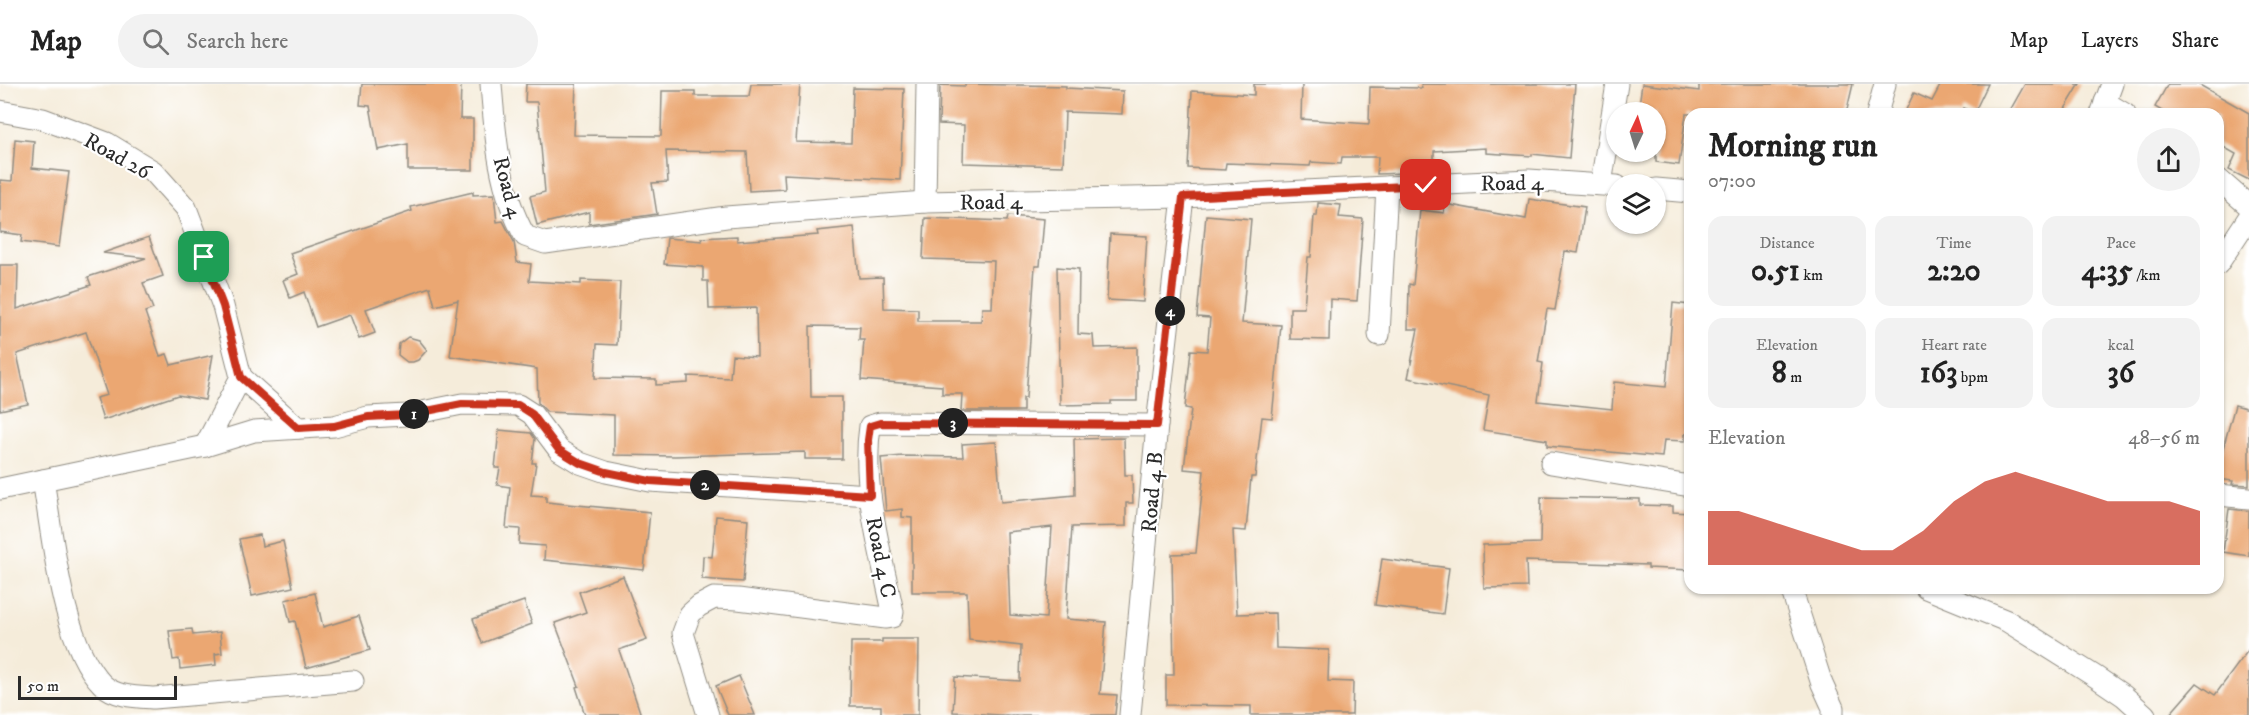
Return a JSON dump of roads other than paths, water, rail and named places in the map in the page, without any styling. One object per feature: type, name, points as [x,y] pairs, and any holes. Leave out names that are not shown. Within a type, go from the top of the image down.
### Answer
[{"type":"street","name":"Road 4","points":[[491,84],[502,174],[514,217],[525,236],[545,243],[735,216],[925,202],[1183,197],[1529,180],[1606,185]]},
{"type":"street","points":[[925,202],[927,84]]},
{"type":"street","points":[[1610,174],[1617,84]]},
{"type":"street","points":[[1879,108],[1886,84]]},
{"type":"street","name":"Road 26","points":[[0,111],[43,119],[107,143],[153,171],[186,208],[223,306],[241,377]]},
{"type":"street","points":[[2224,184],[2249,206]]},
{"type":"street","points":[[1379,335],[1387,187]]},
{"type":"street","points":[[1666,190],[1684,191]]},
{"type":"street","name":"Road 4 B","points":[[1130,715],[1157,425],[1183,197]]},
{"type":"street","points":[[2224,255],[2249,217]]},
{"type":"street","points":[[205,446],[241,377],[298,428]]},
{"type":"street","points":[[0,489],[205,446],[254,431],[334,426],[368,417],[407,415],[462,404],[518,405],[532,414],[559,450],[580,463],[606,472],[650,481],[870,495]]},
{"type":"street","name":"Road 4 C","points":[[708,715],[683,633],[690,614],[699,606],[714,598],[738,599],[886,618],[891,616],[893,612],[870,495],[868,440],[870,426],[880,423],[1157,425]]},
{"type":"street","points":[[1551,463],[1684,485]]},
{"type":"street","points":[[43,480],[62,592],[84,658],[103,685],[133,697],[154,698],[353,681]]},
{"type":"street","points":[[2224,496],[2249,498]]},
{"type":"street","points":[[1793,594],[1822,684],[1833,708],[1833,715]]},
{"type":"street","points":[[1941,594],[2007,621],[2124,696],[2145,715]]}]
